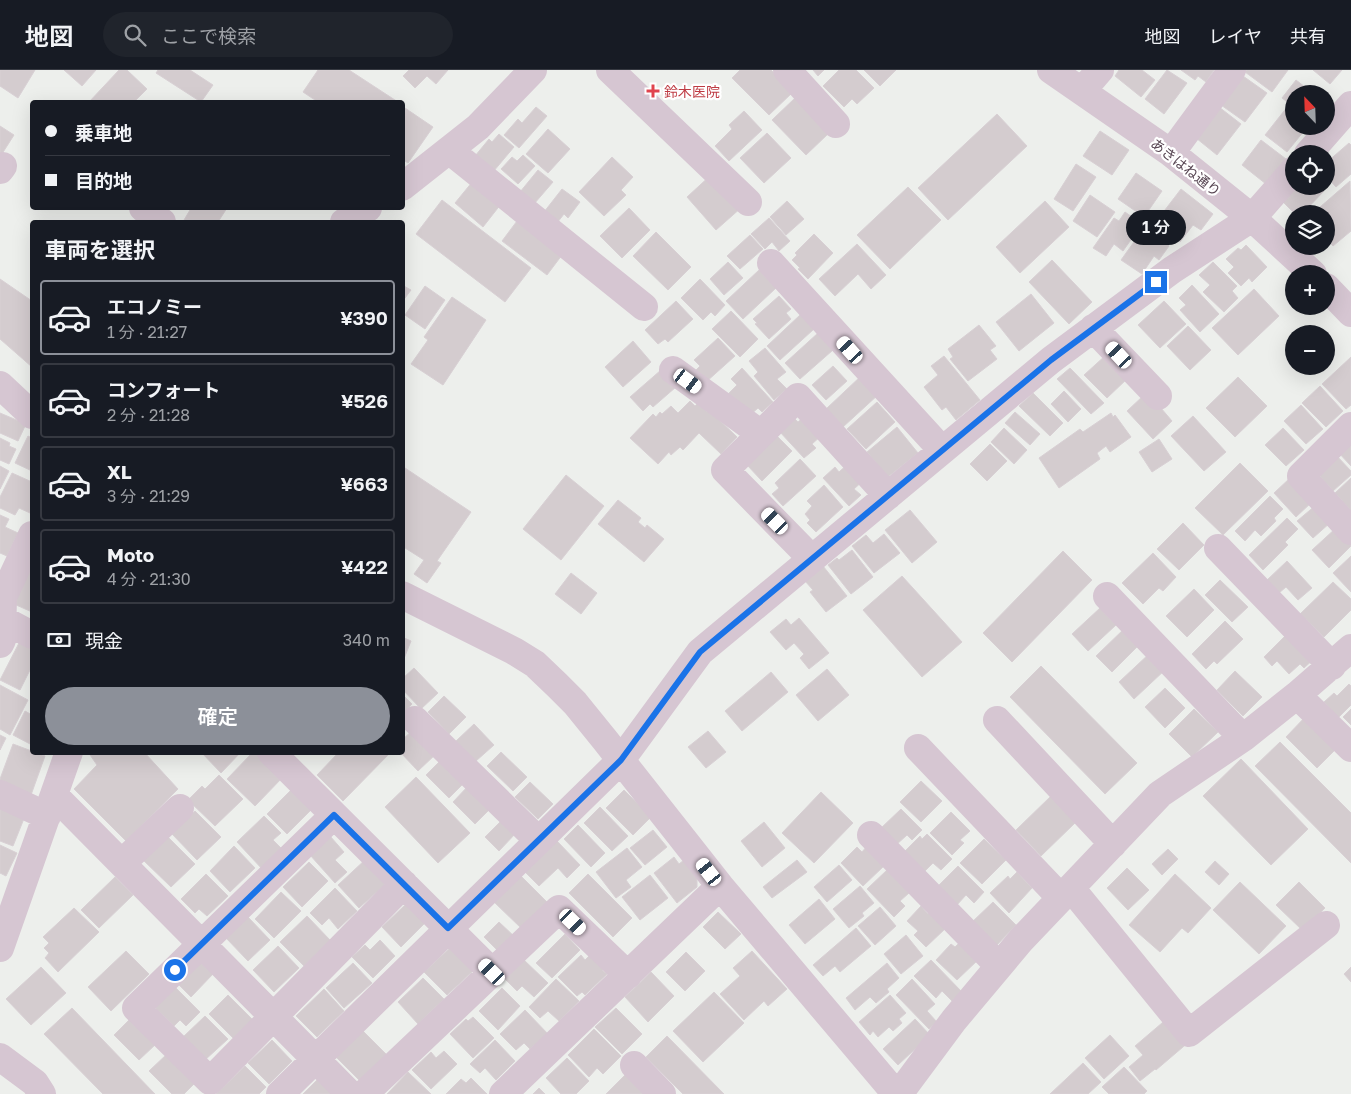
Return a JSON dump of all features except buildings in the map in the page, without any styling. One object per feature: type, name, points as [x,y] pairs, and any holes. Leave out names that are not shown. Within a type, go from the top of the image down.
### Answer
[{"type":"street","points":[[405,185],[478,127],[533,70]]},
{"type":"street","points":[[610,70],[748,202]]},
{"type":"street","points":[[787,70],[836,124]]},
{"type":"street","name":"あきはね通り","points":[[1051,70],[1171,153],[1252,218],[1303,265]]},
{"type":"street","points":[[1082,91],[1100,70]]},
{"type":"street","points":[[1171,153],[1232,70]]},
{"type":"street","points":[[1316,145],[1351,105]]},
{"type":"street","points":[[448,150],[644,307]]},
{"type":"street","points":[[280,1094],[621,760],[700,652],[1051,360],[1172,270],[1252,218],[1285,180]]},
{"type":"street","points":[[146,210],[159,220]]},
{"type":"street","points":[[347,220],[365,210]]},
{"type":"street","points":[[771,263],[942,450]]},
{"type":"street","points":[[1335,297],[1351,313]]},
{"type":"street","points":[[1093,328],[1158,396]]},
{"type":"street","points":[[673,370],[761,434]]},
{"type":"street","points":[[0,385],[30,414]]},
{"type":"street","points":[[812,559],[725,470],[798,397],[888,496]]},
{"type":"street","points":[[1351,426],[1302,476],[1351,532]]},
{"type":"street","points":[[30,539],[3,597],[1,627],[30,634]]},
{"type":"street","points":[[405,596],[499,643],[535,664],[575,703],[720,886],[897,1094],[954,1020],[1021,940],[1160,794],[1243,738],[1298,695],[1341,657],[1218,548]]},
{"type":"street","points":[[1107,596],[1243,738]]},
{"type":"street","points":[[1298,695],[1351,748]]},
{"type":"street","points":[[414,720],[538,840]]},
{"type":"street","points":[[997,720],[1113,844]]},
{"type":"street","points":[[918,748],[1066,893],[1189,1033],[1326,924]]},
{"type":"street","points":[[0,948],[68,755]]},
{"type":"street","points":[[274,755],[492,972]]},
{"type":"street","points":[[0,794],[51,806],[122,864],[350,1094]]},
{"type":"street","points":[[122,864],[180,808]]},
{"type":"street","points":[[334,815],[136,1008],[210,1082],[404,884]]},
{"type":"street","points":[[871,835],[999,966]]},
{"type":"street","points":[[503,1094],[720,886]]},
{"type":"street","points":[[364,1094],[559,909],[628,975]]},
{"type":"street","points":[[0,1057],[34,1083],[42,1094]]},
{"type":"street","points":[[634,1065],[662,1094]]},
{"type":"place","name":"鈴木医院","points":[[653,91]]},
{"type":"route","points":[[175,970],[334,815],[448,928],[621,760],[700,652],[1051,360],[1156,282]]}]
